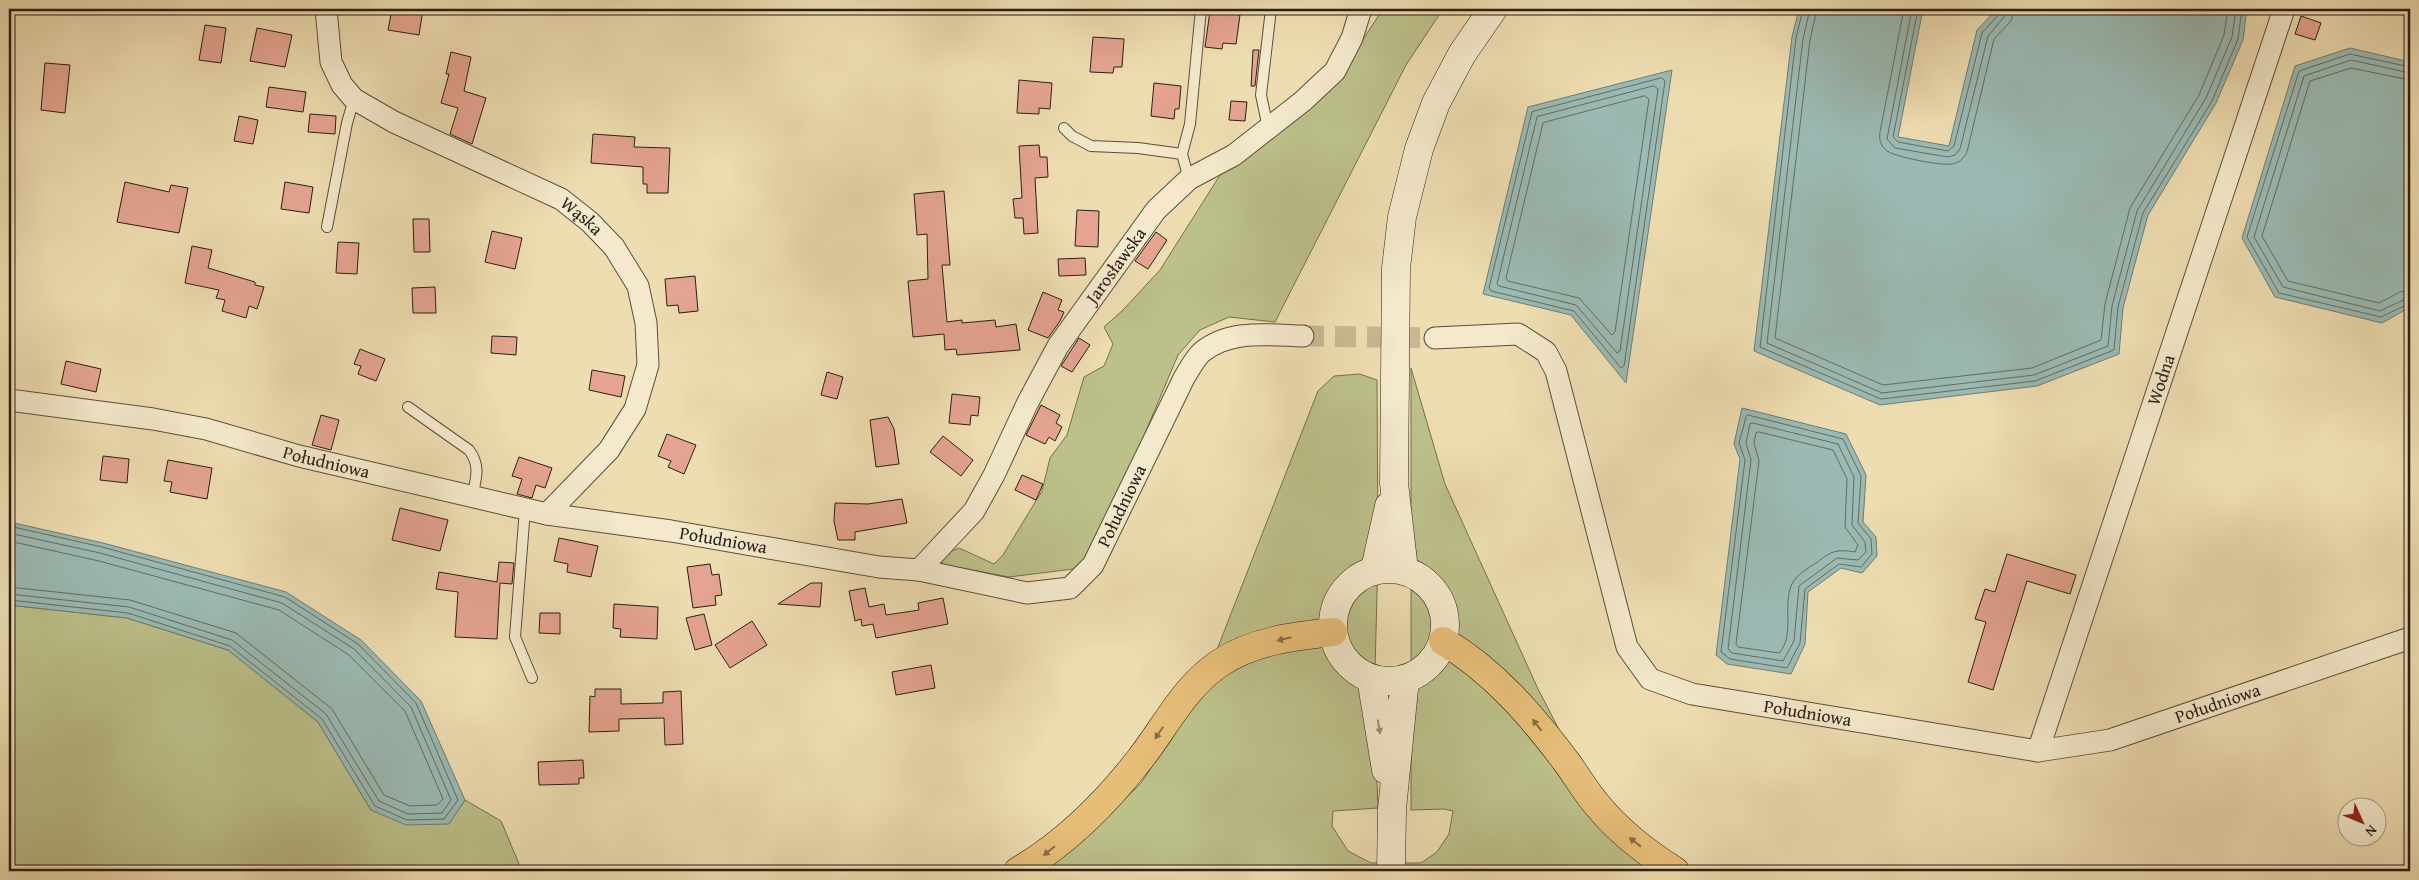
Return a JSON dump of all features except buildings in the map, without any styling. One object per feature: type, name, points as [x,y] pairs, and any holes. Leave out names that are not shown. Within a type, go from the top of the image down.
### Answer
[{"type":"main road","points":[[1404,570],[1394,483],[1396,268],[1406,193],[1418,149],[1436,104],[1462,54],[1493,9]]},
{"type":"main road","points":[[1376,569],[1394,483]]},
{"type":"main road","points":[[1376,569],[1404,570],[1424,580],[1439,597],[1445,619],[1443,641],[1439,652],[1428,665],[1415,675],[1405,679],[1388,681],[1371,678],[1350,666],[1341,656],[1332,632],[1333,615],[1338,600],[1347,586],[1360,576],[1376,569]]},
{"type":"main road","points":[[1018,871],[1040,858],[1082,824],[1130,772],[1194,684],[1220,663],[1248,649],[1287,637],[1332,632]]},
{"type":"main road","points":[[1443,641],[1466,654],[1496,680],[1531,716],[1599,808],[1631,839],[1675,871]]},
{"type":"main road","points":[[1371,678],[1392,809]]},
{"type":"main road","points":[[1391,871],[1392,809],[1405,679]]},
{"type":"street","name":"Wąska","points":[[326,9],[331,62],[342,85],[354,99],[394,122],[561,199],[590,222],[614,247],[638,286],[646,323],[648,365],[636,409],[609,450],[547,514]]},
{"type":"street","name":"Jarosławska","points":[[919,570],[974,511],[1058,346],[1156,210],[1189,179],[1234,155],[1303,101],[1336,70],[1352,38],[1361,9]]},
{"type":"street","name":"Wodna","points":[[2038,751],[2284,9]]},
{"type":"street","name":"Południowa","points":[[9,400],[153,418],[206,429],[300,456],[547,514],[671,531],[879,567],[919,570],[1027,593],[1070,588],[1093,565],[1184,378],[1200,353],[1221,340],[1253,334],[1303,336]]},
{"type":"street","name":"Południowa","points":[[1434,338],[1518,334],[1546,352],[1556,371],[1627,647],[1650,679],[1692,694],[2038,751],[2110,740],[2410,638]]},
{"type":"lane","points":[[1189,179],[1182,154],[1190,124],[1201,9]]},
{"type":"lane","points":[[1268,128],[1261,95],[1271,9]]},
{"type":"lane","points":[[328,227],[347,122],[354,99]]},
{"type":"lane","points":[[1064,128],[1072,136],[1091,146],[1138,148],[1182,154]]},
{"type":"lane","points":[[408,407],[469,450],[474,456],[478,471],[472,497]]},
{"type":"lane","points":[[525,509],[515,637],[532,678]]},
{"type":"green space","points":[[1383,9],[1443,9],[1406,65],[1275,322],[1229,317],[1200,330],[1178,355],[1105,528],[1081,568],[1009,577],[941,564],[947,553],[959,548],[994,564],[1003,555],[1042,491],[1050,458],[1067,435],[1084,377],[1104,366],[1113,344],[1104,327],[1123,310],[1160,270],[1222,172],[1341,73]]},
{"type":"green space","points":[[1411,368],[1445,484],[1538,689],[1566,743],[1618,812],[1684,871],[1042,871],[1086,837],[1141,783],[1166,746],[1218,647],[1318,391],[1334,376],[1360,374],[1377,380],[1378,557],[1374,707],[1378,808],[1333,811],[1332,826],[1348,851],[1371,863],[1421,863],[1437,852],[1449,834],[1453,811],[1444,809],[1411,810]]},
{"type":"green space","points":[[9,605],[127,618],[228,650],[318,722],[371,810],[448,824],[465,800],[501,821],[522,871],[9,871]]},
{"type":"water","points":[[1799,9],[1923,9],[1898,137],[1949,146],[1977,30],[1997,9],[2247,9],[2243,40],[2216,103],[2148,215],[2123,308],[2119,354],[2037,386],[1880,405],[1754,351],[1792,37]]},
{"type":"water","points":[[2350,48],[2410,62],[2410,307],[2382,323],[2275,297],[2242,238],[2295,66]]},
{"type":"water","points":[[1672,70],[1626,383],[1571,315],[1483,294],[1528,107]]},
{"type":"water","points":[[1742,408],[1846,434],[1866,475],[1863,522],[1876,537],[1877,556],[1862,573],[1841,568],[1808,592],[1805,644],[1791,674],[1727,664],[1716,655],[1740,459],[1734,444]]},
{"type":"water","points":[[9,519],[14,523],[103,543],[286,592],[361,640],[421,701],[465,800],[449,824],[406,825],[371,810],[318,722],[228,650],[127,618],[9,605]]},
{"type":"tunnel","points":[[1303,336],[1435,338]]}]
